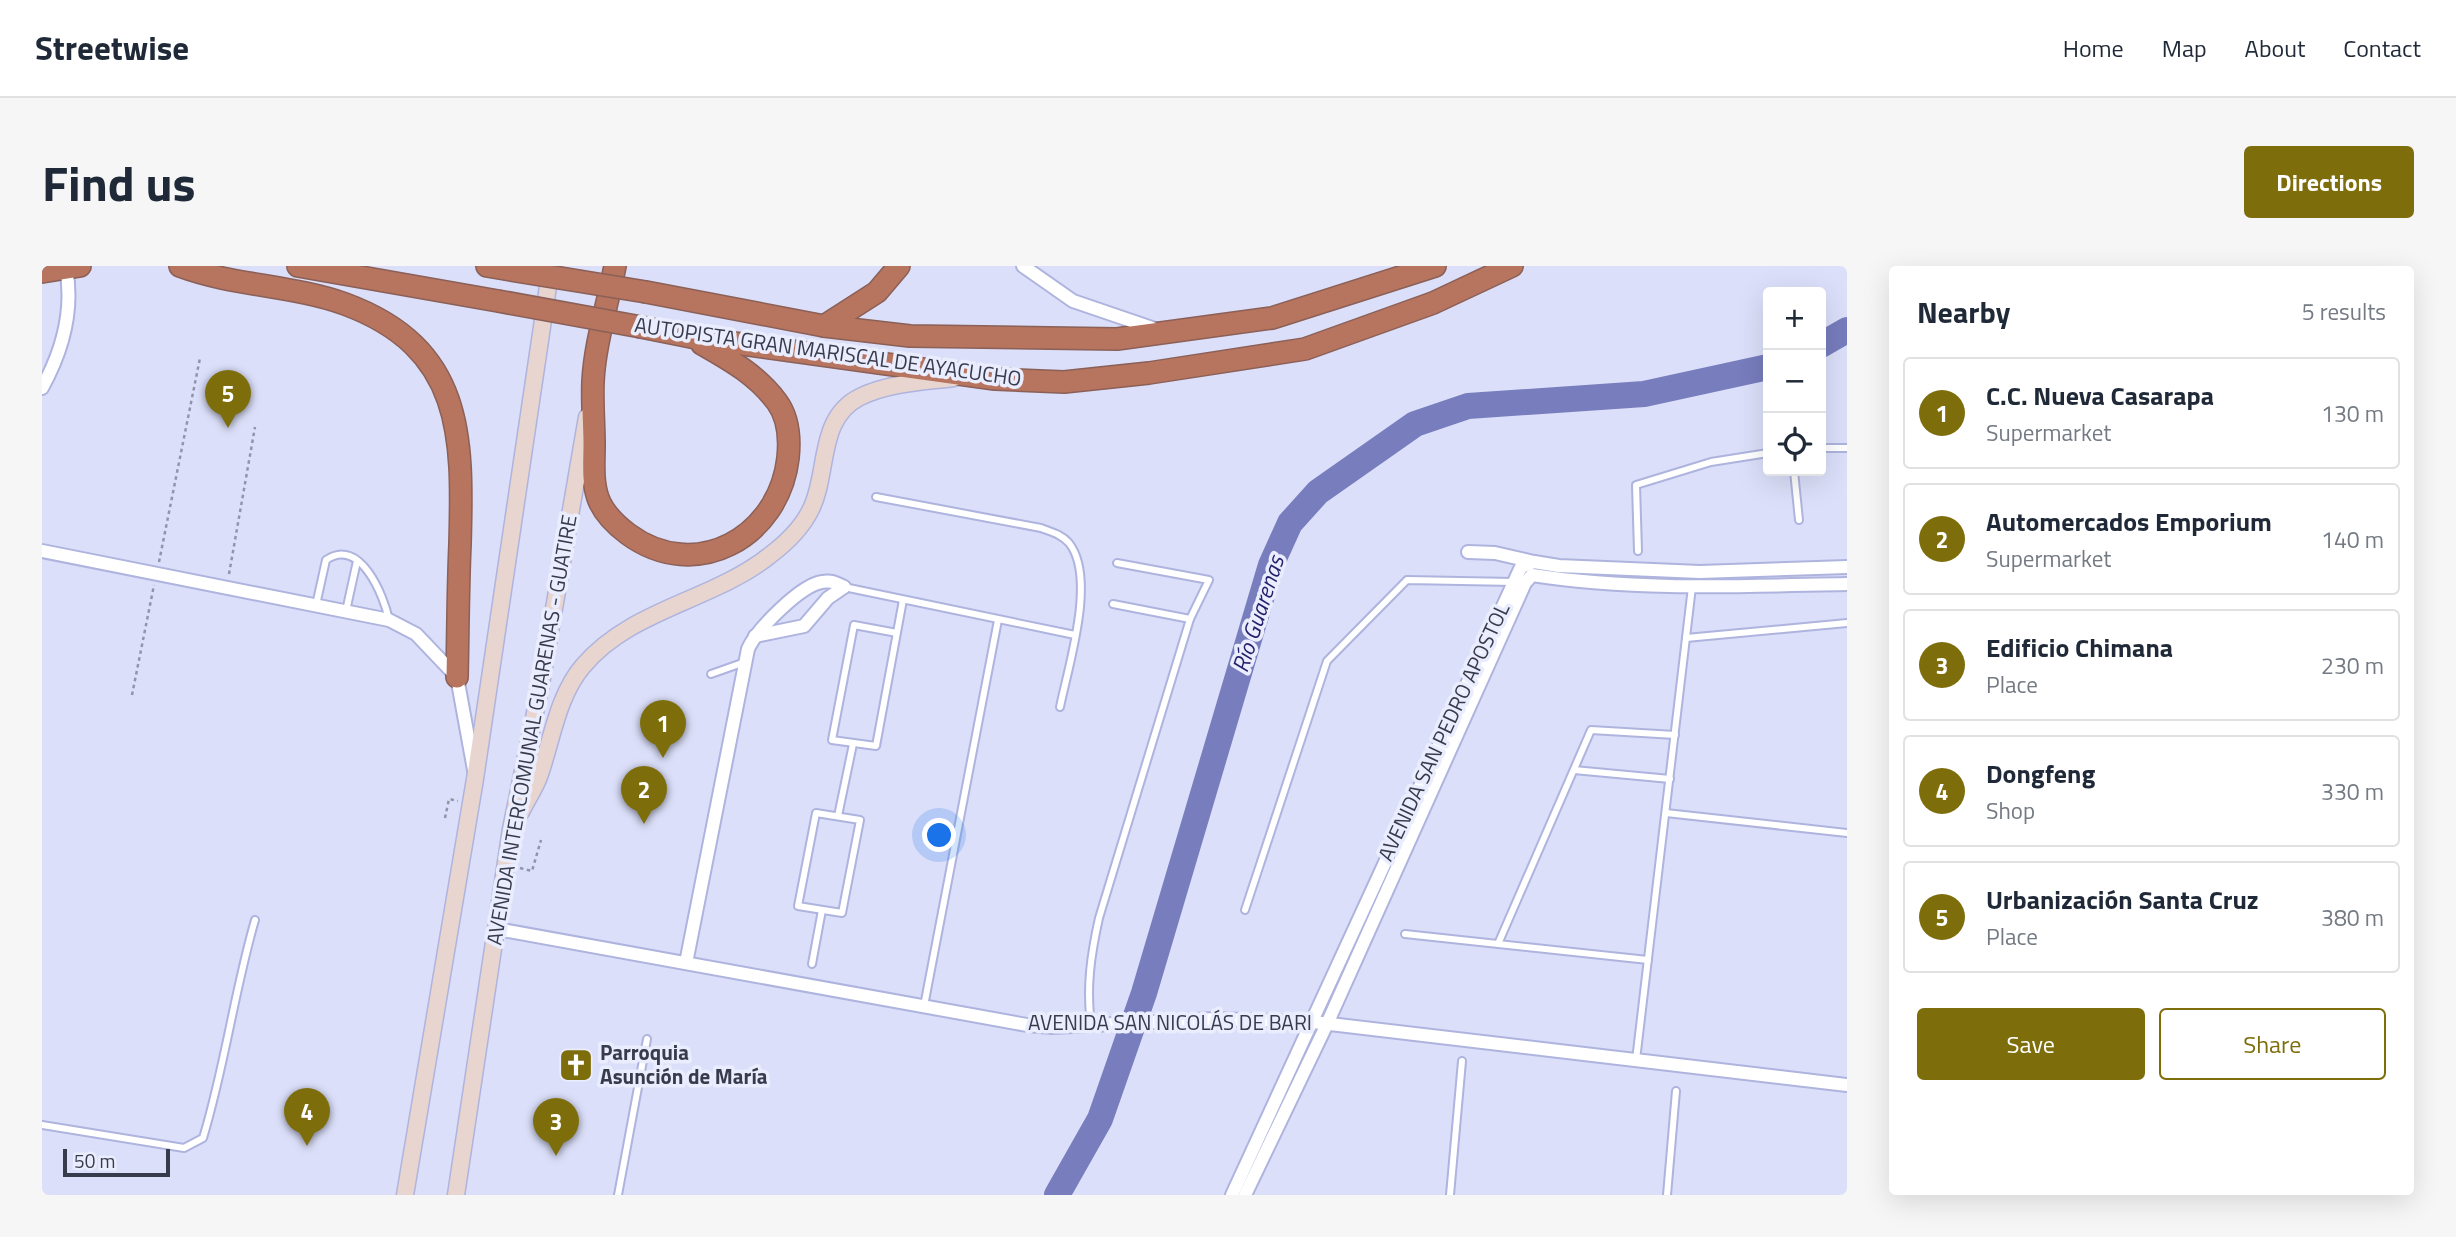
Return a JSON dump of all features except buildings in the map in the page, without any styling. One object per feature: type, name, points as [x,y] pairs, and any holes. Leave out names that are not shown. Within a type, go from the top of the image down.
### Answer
[{"type":"highway","points":[[180,266],[198,273],[286,288],[345,304],[389,324],[423,354],[443,385],[456,420],[461,459],[457,677]]},
{"type":"highway","name":"AUTOPISTA GRAN MARISCAL DE AYACUCHO","points":[[298,266],[691,337],[967,375],[1064,382],[1149,373],[1305,349],[1433,303],[1512,266]]},
{"type":"highway","name":"AVENIDA INTERCOMUNAL GUARENAS - GUATIRE","points":[[593,380],[615,266]]},
{"type":"highway","points":[[824,326],[877,292],[899,266]]},
{"type":"highway","name":"AUTOPISTA GRAN MARISCAL DE AYACUCHO","points":[[496,268],[646,292],[824,326],[910,336],[1021,340],[1117,339],[1272,318],[1435,266]]},
{"type":"highway","points":[[42,272],[73,267]]},
{"type":"highway","points":[[593,380],[593,476],[598,498],[608,516],[638,542],[654,549],[693,554],[730,546],[759,525],[779,497],[787,470],[788,430],[778,403],[759,381],[741,366],[691,337]]},
{"type":"main road","points":[[405,1195],[475,779],[551,266]]},
{"type":"main road","points":[[511,829],[539,777],[571,681],[595,653],[627,629],[753,568],[785,542],[811,509],[827,440],[837,418],[847,405],[858,397],[884,388],[967,375]]},
{"type":"main road","name":"AVENIDA INTERCOMUNAL GUARENAS - GUATIRE","points":[[456,1195],[511,829],[541,684],[593,380]]},
{"type":"street","points":[[1023,266],[1073,301],[1165,332]]},
{"type":"street","points":[[42,387],[66,330],[73,267]]},
{"type":"street","points":[[42,551],[389,620],[416,634],[457,677],[475,779]]},
{"type":"street","points":[[1468,552],[1496,552],[1559,566],[1700,572],[1847,567]]},
{"type":"street","name":"AVENIDA SAN PEDRO APOSTOL","points":[[1245,1195],[1327,1024],[1519,582],[1521,567],[1534,562]]},
{"type":"street","name":"AVENIDA SAN PEDRO APOSTOL","points":[[1232,1195],[1519,582],[1532,575],[1587,584],[1692,587],[1847,584]]},
{"type":"street","points":[[686,963],[746,662],[755,636],[762,626],[815,583],[833,581],[844,587],[828,598],[804,626],[755,636]]},
{"type":"street","name":"AVENIDA SAN NICOLÁS DE BARI","points":[[497,929],[1027,1025],[1084,1026],[1215,1019],[1313,1022],[1847,1085]]},
{"type":"lane","points":[[1826,448],[1847,448]]},
{"type":"lane","points":[[1638,551],[1636,485],[1711,462],[1763,454]]},
{"type":"lane","points":[[1795,476],[1799,520]]},
{"type":"lane","points":[[876,497],[1058,534],[1069,544],[1078,563],[1080,597],[1060,707]]},
{"type":"lane","points":[[316,607],[326,560],[340,554],[357,561],[381,590],[389,620]]},
{"type":"lane","points":[[346,613],[357,561]]},
{"type":"lane","points":[[1084,1026],[1090,959],[1099,918],[1190,620],[1209,580],[1117,563]]},
{"type":"lane","points":[[1245,910],[1327,661],[1407,580],[1519,582]]},
{"type":"lane","points":[[844,587],[1075,635]]},
{"type":"lane","points":[[1636,1060],[1692,587]]},
{"type":"lane","points":[[897,633],[854,625],[832,740],[876,746],[897,633],[903,600]]},
{"type":"lane","points":[[1114,604],[1190,620]]},
{"type":"lane","points":[[924,1006],[998,620]]},
{"type":"lane","points":[[1686,638],[1847,623]]},
{"type":"lane","points":[[711,674],[746,662]]},
{"type":"lane","points":[[1498,944],[1591,730],[1675,735]]},
{"type":"lane","points":[[838,817],[853,744]]},
{"type":"lane","points":[[1574,770],[1670,779]]},
{"type":"lane","points":[[816,813],[838,817],[860,820],[842,913],[798,906],[816,813]]},
{"type":"lane","points":[[1666,813],[1847,833]]},
{"type":"lane","points":[[813,964],[822,910]]},
{"type":"lane","points":[[42,1125],[184,1148],[203,1138],[232,1030],[241,970],[255,920]]},
{"type":"lane","points":[[1405,934],[1648,960]]},
{"type":"lane","points":[[618,1195],[647,1039]]},
{"type":"lane","points":[[1450,1195],[1462,1062]]},
{"type":"lane","points":[[1667,1195],[1676,1091]]},
{"type":"path","points":[[132,695],[200,358]]},
{"type":"path","points":[[226,588],[255,427]]},
{"type":"path","points":[[444,818],[449,799],[471,804]]},
{"type":"path","points":[[506,866],[532,871],[541,839]]},
{"type":"waterway","name":"Río Guarenas","points":[[1826,342],[1847,330]]},
{"type":"waterway","name":"Río Guarenas","points":[[1057,1195],[1100,1119],[1144,993],[1271,565],[1290,523],[1318,492],[1415,424],[1468,406],[1644,394],[1763,368]]},
{"type":"place","name":"Urbanización Santa Cruz","points":[[228,428]]},
{"type":"place","name":"C.C. Nueva Casarapa","points":[[663,758]]},
{"type":"place","name":"Automercados Emporium","points":[[644,824]]},
{"type":"place","name":"Parroquia Asunción de María","points":[[576,1065]]},
{"type":"place","name":"Dongfeng","points":[[307,1146]]},
{"type":"place","name":"Edificio Chimana","points":[[556,1156]]}]
